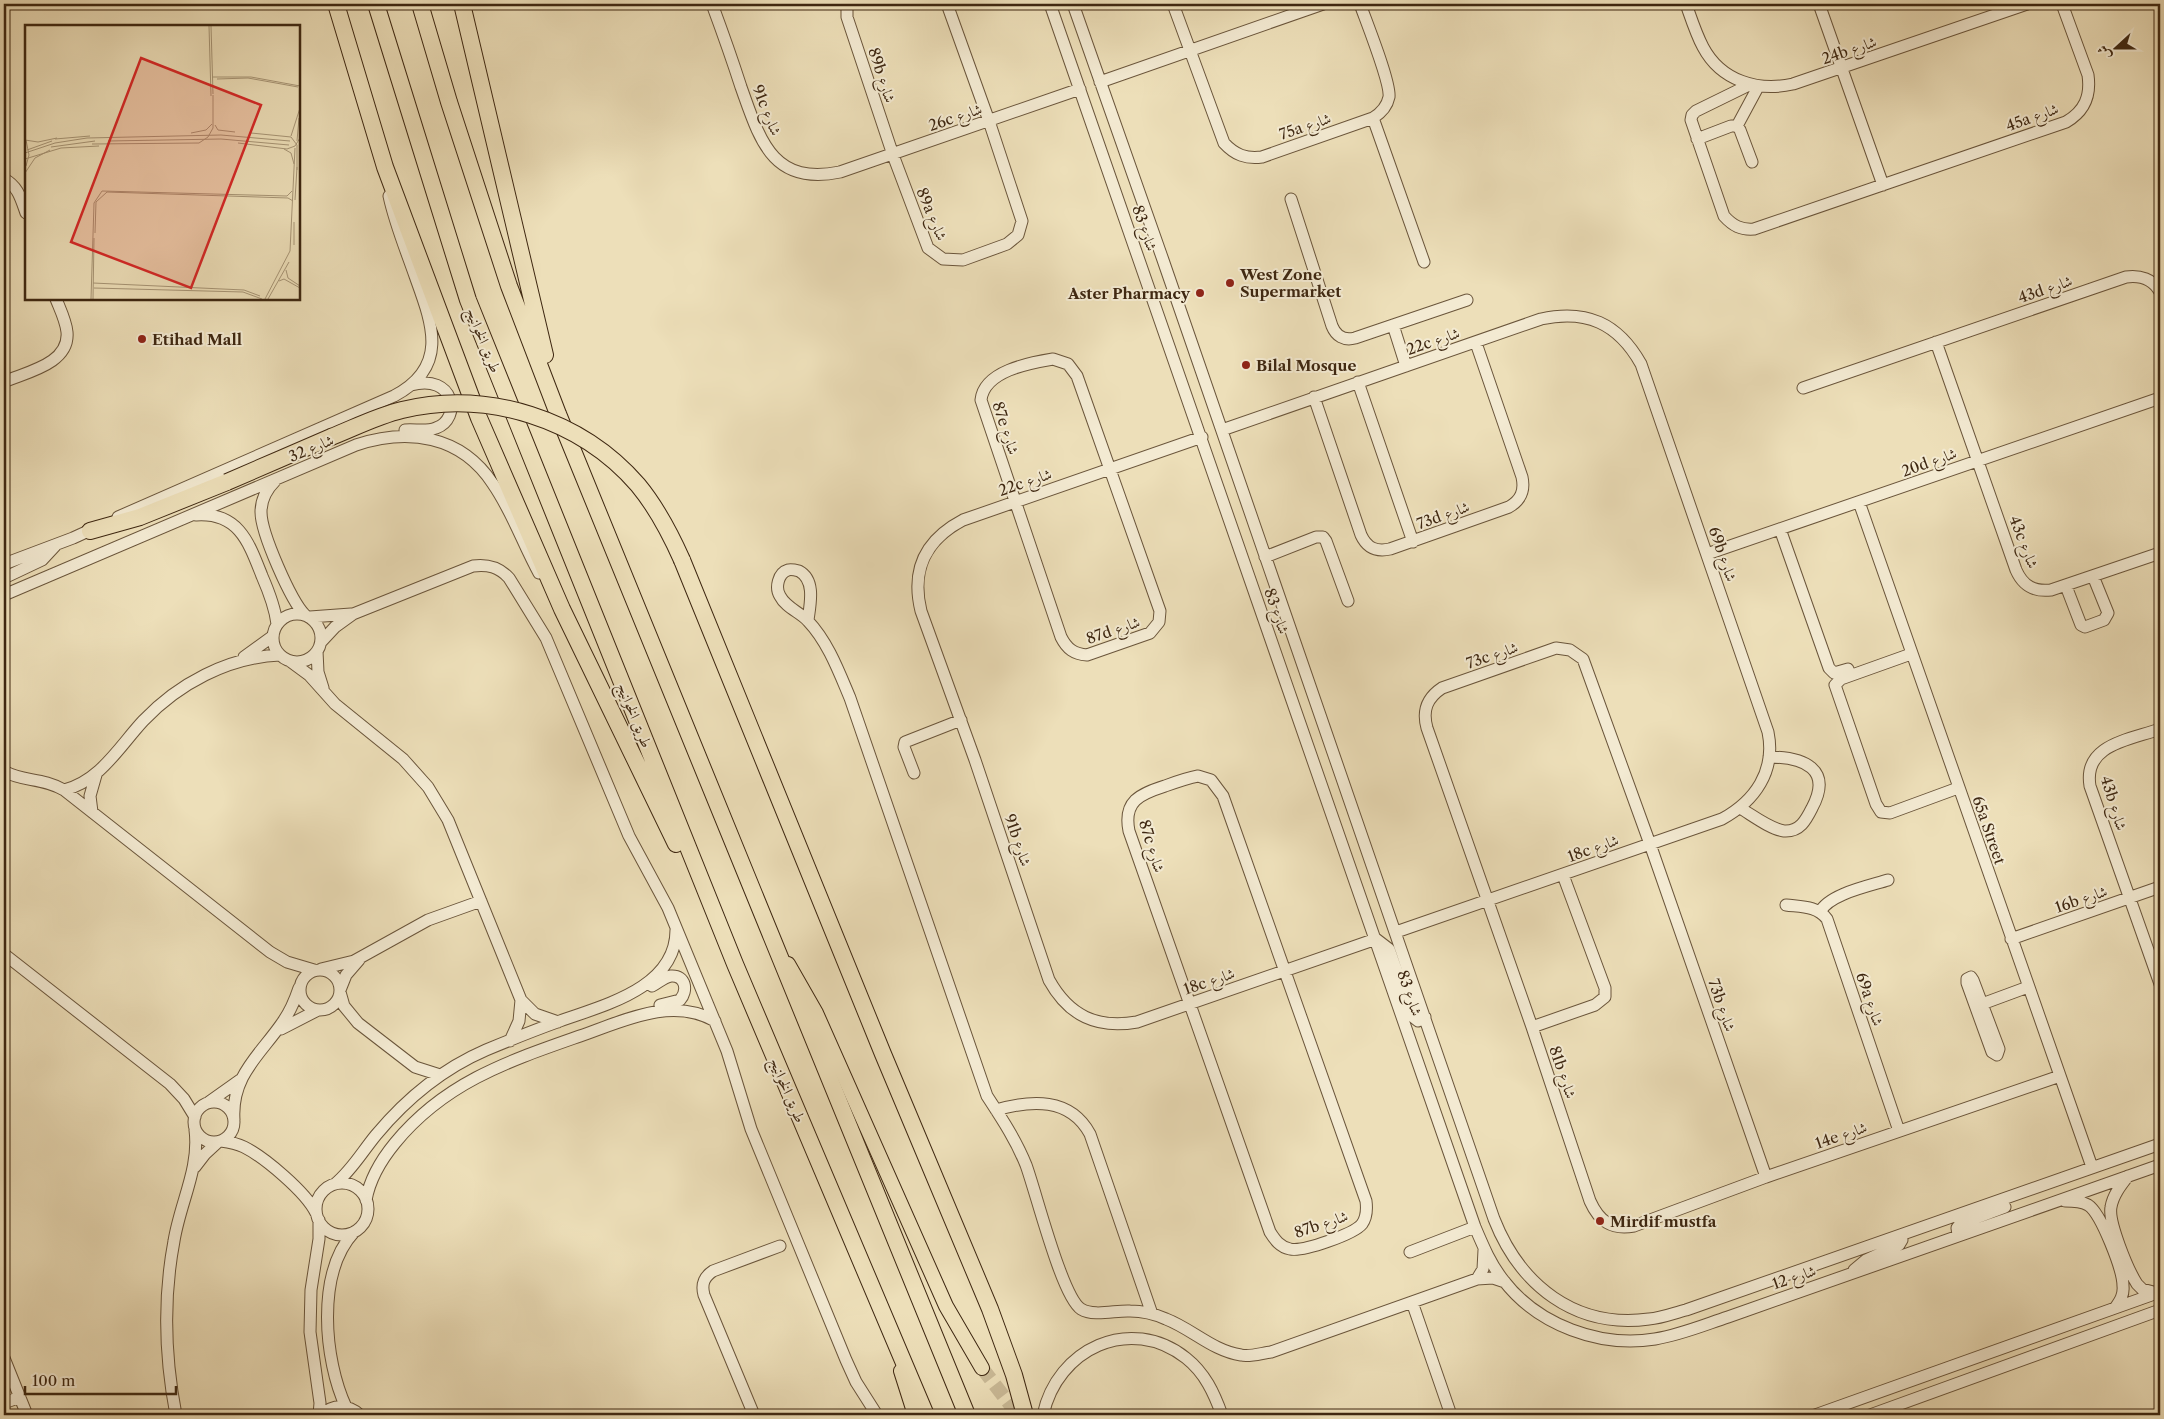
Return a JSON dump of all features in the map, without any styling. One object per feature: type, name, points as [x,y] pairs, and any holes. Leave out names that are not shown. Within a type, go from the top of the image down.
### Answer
[{"type":"highway","points":[[336,4],[385,167],[479,418],[562,609],[735,964]]},
{"type":"highway","name":"طريق الخوانيج","points":[[376,4],[468,300],[735,964],[926,1415]]},
{"type":"highway","points":[[420,4],[449,102],[509,286],[558,414],[967,1415]]},
{"type":"highway","points":[[462,4],[558,414]]},
{"type":"highway","points":[[90,531],[140,518],[374,419],[402,410],[430,405],[459,403],[488,405],[516,410],[544,419],[570,431],[595,446],[618,464],[644,493],[670,534],[682,560],[883,1054],[990,1309],[1014,1375],[1025,1415]]},
{"type":"main road","points":[[777,948],[792,969],[816,1014],[946,1306],[982,1368]]},
{"type":"main road","points":[[887,1325],[915,1415]]},
{"type":"street","name":"91c شارع","points":[[712,4],[756,130],[770,154],[795,171],[810,175],[840,172]]},
{"type":"street","name":"89b شارع","points":[[847,4],[847,17],[893,155]]},
{"type":"street","points":[[947,4],[989,121]]},
{"type":"street","name":"شارع 83","points":[[1050,4],[1475,1227]]},
{"type":"street","name":"شارع 83","points":[[1072,4],[1222,430],[1494,1219]]},
{"type":"street","name":"75a شارع","points":[[1174,4],[1224,143],[1232,151],[1241,156],[1251,158],[1262,157],[1373,118]]},
{"type":"street","points":[[1100,82],[1323,4]]},
{"type":"street","points":[[1360,4],[1389,88],[1386,106],[1373,118],[1424,262]]},
{"type":"street","name":"24b شارع","points":[[1686,4],[1703,48],[1717,66],[1735,79],[1753,86],[1770,88],[1787,86],[2027,4]]},
{"type":"street","points":[[1819,4],[1883,185]]},
{"type":"street","name":"45a شارع","points":[[1697,139],[1721,209],[1730,223],[1745,230],[1754,229],[2066,122],[2076,116],[2083,108],[2090,86],[2088,75],[2062,4]]},
{"type":"street","points":[[1737,126],[1753,86]]},
{"type":"street","points":[[1737,126],[1731,126],[1697,139],[1691,120],[1694,112],[1753,86]]},
{"type":"street","name":"26c شارع","points":[[840,172],[1080,89]]},
{"type":"street","name":"89a شارع","points":[[893,155],[925,242],[932,253],[944,260],[956,261],[1001,247],[1018,234],[1022,221],[989,121]]},
{"type":"street","points":[[1737,126],[1752,162]]},
{"type":"street","name":"شارع 32","points":[[6,561],[90,531],[394,396],[410,386],[426,366],[432,348],[432,329],[393,211],[385,167]]},
{"type":"street","points":[[4,179],[14,186],[25,210]]},
{"type":"street","points":[[1290,200],[1334,331],[1344,339],[1350,340],[1467,300]]},
{"type":"street","name":"43d شارع","points":[[1803,388],[2126,277],[2133,276],[2147,279],[2160,292]]},
{"type":"street","points":[[4,382],[52,361],[62,352],[67,339],[67,332],[56,300]]},
{"type":"street","name":"22c شارع","points":[[1222,430],[1358,382],[1557,316],[1574,315],[1591,319],[1614,331],[1632,349],[1641,364]]},
{"type":"street","points":[[1393,325],[1406,366]]},
{"type":"street","points":[[1936,342],[1978,460]]},
{"type":"street","name":"73d شارع","points":[[1314,397],[1364,542],[1369,547],[1383,551],[1413,542],[1509,508],[1515,504],[1523,492],[1522,477],[1476,343]]},
{"type":"street","name":"87e شارع","points":[[1015,502],[981,400],[982,393],[989,381],[1024,366],[1053,359],[1061,360],[1074,369],[1111,469]]},
{"type":"street","name":"69b شارع","points":[[1641,364],[1768,732],[1769,757]]},
{"type":"street","points":[[375,439],[401,430],[436,428],[447,419],[451,406],[447,392],[442,387],[428,382],[410,386]]},
{"type":"street","points":[[1358,382],[1413,542]]},
{"type":"street","name":"20d شارع","points":[[1707,554],[2160,398]]},
{"type":"street","name":"شارع 32","points":[[6,596],[278,478],[375,439],[413,436],[432,439],[450,446],[466,456],[481,469],[493,484],[540,576],[562,609]]},
{"type":"street","name":"22c شارع","points":[[921,611],[918,598],[919,570],[931,545],[940,535],[957,523],[1202,437]]},
{"type":"street","name":"43c شارع","points":[[1978,460],[2020,578],[2034,589],[2042,591],[2066,586],[2160,553]]},
{"type":"street","name":"87d شارع","points":[[1015,502],[1064,643],[1068,648],[1080,655],[1094,655],[1150,634],[1157,626],[1161,616],[1111,469]]},
{"type":"street","points":[[278,478],[265,494],[261,513],[262,523],[292,598],[319,628],[318,672],[324,692]]},
{"type":"street","name":"65a Street","points":[[1859,502],[2092,1167]]},
{"type":"street","points":[[192,515],[214,516],[233,525],[241,532],[248,541],[274,605],[277,624],[273,636],[274,643],[285,658],[308,675],[342,709],[403,759],[428,787],[448,820],[521,1000],[535,1014],[558,1022]]},
{"type":"street","points":[[1780,529],[1832,672],[1839,672],[1910,651]]},
{"type":"street","points":[[1265,557],[1316,537],[1323,538],[1326,541],[1348,601]]},
{"type":"street","points":[[4,578],[42,560],[56,544]]},
{"type":"street","points":[[239,661],[285,658],[302,661],[319,647],[335,627],[353,614],[466,568],[489,565],[504,572],[540,626],[632,842],[662,896],[729,1056],[745,1115],[850,1371],[877,1415]]},
{"type":"street","points":[[2066,586],[2081,625],[2086,627],[2104,620],[2108,613],[2093,576]]},
{"type":"street","name":"91b شارع","points":[[921,611],[1049,980],[1056,992],[1074,1011],[1098,1022],[1124,1024],[1137,1022]]},
{"type":"street","points":[[277,624],[286,616],[293,614],[308,616],[353,614]]},
{"type":"street","points":[[808,620],[836,665],[850,698],[987,1096],[1016,1142],[1064,1282],[1073,1301],[1082,1310],[1094,1313],[1131,1310],[1152,1314],[1169,1320],[1207,1342],[1242,1356],[1271,1352],[1477,1279],[1493,1278],[1505,1282]]},
{"type":"street","points":[[64,790],[84,783],[96,775],[144,721],[172,696],[204,676],[239,661],[273,636]]},
{"type":"street","name":"73c شارع","points":[[1486,901],[1424,719],[1425,709],[1428,700],[1442,688],[1556,648],[1577,653],[1586,665],[1650,844]]},
{"type":"street","points":[[1910,651],[1841,679],[1835,685],[1876,804],[1881,812],[1890,813],[1958,788]]},
{"type":"street","points":[[914,773],[904,747],[905,742],[960,720]]},
{"type":"street","name":"43b شارع","points":[[2160,729],[2106,748],[2093,760],[2090,768],[2090,786],[2160,984]]},
{"type":"street","points":[[1740,808],[1783,831],[1798,828],[1806,821],[1820,793],[1819,777],[1812,769],[1800,761],[1789,758],[1769,757]]},
{"type":"street","name":"18c شارع","points":[[1396,932],[1722,819],[1740,808],[1757,791],[1767,769],[1769,757]]},
{"type":"street","points":[[4,771],[18,777],[46,781],[64,790],[270,952],[287,962],[318,969],[335,976],[344,1006],[358,1023],[415,1067],[440,1075]]},
{"type":"street","points":[[92,812],[91,789],[96,775]]},
{"type":"street","name":"87c شارع","points":[[1191,1003],[1127,822],[1128,813],[1137,798],[1168,785],[1198,776],[1211,780],[1220,790],[1285,970]]},
{"type":"street","name":"73b شارع","points":[[1650,844],[1766,1177]]},
{"type":"street","points":[[1532,1027],[1595,1005],[1605,997],[1605,988],[1563,874]]},
{"type":"street","points":[[1786,906],[1808,907],[1820,912],[1834,898],[1888,880]]},
{"type":"street","name":"16b شارع","points":[[2011,939],[2160,887]]},
{"type":"street","points":[[194,1117],[202,1106],[240,1080],[289,1011],[304,976],[318,969],[338,966],[362,957],[419,924],[481,901]]},
{"type":"street","name":"81b شارع","points":[[1486,901],[1532,1027],[1594,1209],[1606,1223],[1624,1228],[1634,1226]]},
{"type":"street","name":"69a شارع","points":[[1820,912],[1829,923],[1899,1131]]},
{"type":"street","points":[[619,1000],[648,982],[665,966],[675,944],[676,928]]},
{"type":"street","points":[[1376,939],[1389,949],[1414,1017],[1418,1021],[1425,1017]]},
{"type":"street","name":"18c شارع","points":[[1137,1022],[1376,939]]},
{"type":"street","points":[[4,954],[170,1084],[184,1099],[194,1117],[196,1149],[194,1169],[175,1233],[168,1291],[167,1355],[176,1415]]},
{"type":"street","points":[[275,1032],[318,1010],[330,1007],[339,998],[346,975],[362,957]]},
{"type":"street","name":"87b شارع","points":[[1191,1003],[1270,1232],[1280,1246],[1297,1250],[1305,1248],[1356,1229],[1366,1217],[1367,1209],[1285,970]]},
{"type":"street","points":[[195,1130],[204,1140],[238,1144],[253,1152],[301,1190],[318,1217],[323,1226],[334,1234],[347,1235],[361,1227],[367,1216],[366,1200],[373,1175],[390,1149],[415,1121],[439,1100],[469,1080],[496,1067],[646,1009],[680,1000],[686,990],[685,985],[677,977],[671,976],[647,989],[485,1050],[440,1075],[394,1114],[349,1172],[324,1191],[320,1196],[318,1217],[320,1240],[314,1269],[310,1311],[311,1353],[320,1403],[320,1415]]},
{"type":"street","points":[[1968,978],[1974,980],[1982,1004],[2000,1049],[1997,1055],[1992,1052],[1967,983],[1968,978]]},
{"type":"street","points":[[1982,1004],[2028,987]]},
{"type":"street","points":[[299,988],[306,1005],[318,1010]]},
{"type":"street","points":[[510,1041],[519,1021],[521,1000]]},
{"type":"street","points":[[626,1018],[654,1012],[682,1010],[697,1012],[715,1021]]},
{"type":"street","name":"14e شارع","points":[[1634,1226],[1766,1177],[2060,1076]]},
{"type":"street","points":[[194,1169],[205,1154],[231,1133],[234,1120],[234,1103],[240,1080]]},
{"type":"street","points":[[208,1102],[222,1103],[228,1107],[234,1120]]},
{"type":"street","points":[[996,1110],[1017,1104],[1037,1102],[1054,1105],[1072,1114],[1084,1123],[1090,1134],[1152,1314]]},
{"type":"street","name":"شارع 12","points":[[1494,1219],[1506,1247],[1515,1260],[1535,1284],[1547,1293],[1560,1302],[1589,1314],[1604,1318],[1634,1320],[1665,1316],[1686,1310],[2160,1144]]},
{"type":"street","name":"شارع 12","points":[[1475,1227],[1484,1248],[1505,1282],[1531,1307],[1564,1327],[1602,1338],[1636,1341],[1678,1334],[2160,1165]]},
{"type":"street","points":[[2128,1176],[2114,1195],[2111,1205],[2112,1222],[2137,1284],[2142,1289],[2158,1292]]},
{"type":"street","points":[[335,1184],[342,1183],[357,1188],[366,1200]]},
{"type":"street","points":[[1958,1236],[1957,1228],[1960,1224],[2006,1207],[2026,1192]]},
{"type":"street","points":[[2056,1202],[2080,1202],[2088,1205],[2102,1221],[2122,1277],[2122,1295],[2115,1308]]},
{"type":"street","points":[[1410,1252],[1475,1227]]},
{"type":"street","points":[[346,1407],[332,1367],[329,1349],[328,1312],[338,1256],[342,1247],[354,1232]]},
{"type":"street","points":[[1851,1273],[1866,1260],[1899,1245],[1902,1240],[1901,1235]]},
{"type":"street","points":[[754,1415],[704,1295],[703,1284],[705,1278],[713,1272],[780,1246]]},
{"type":"street","points":[[1477,1279],[1485,1259],[1484,1248]]},
{"type":"street","points":[[1815,1415],[2158,1292]]},
{"type":"street","points":[[1412,1302],[1451,1415]]},
{"type":"street","points":[[1870,1415],[2160,1310]]},
{"type":"street","points":[[1043,1415],[1046,1400],[1055,1381],[1069,1364],[1092,1348],[1105,1343],[1126,1339],[1148,1340],[1168,1347],[1186,1358],[1202,1373],[1213,1391],[1222,1415]]},
{"type":"street","points":[[4,1358],[27,1415]]},
{"type":"street","points":[[4,1396],[18,1394]]},
{"type":"street","points":[[4,1404],[18,1394]]},
{"type":"street","points":[[320,1415],[333,1407],[346,1407],[360,1415]]},
{"type":"tunnel","points":[[982,1368],[1018,1415]]},
{"type":"place","name":"West Zone Supermarket","points":[[1230,283]]},
{"type":"place","name":"Aster Pharmacy","points":[[1200,293]]},
{"type":"place","name":"Etihad Mall","points":[[142,339]]},
{"type":"place","name":"Bilal Mosque","points":[[1246,365]]},
{"type":"place","name":"Mirdif mustfa","points":[[1600,1221]]}]
